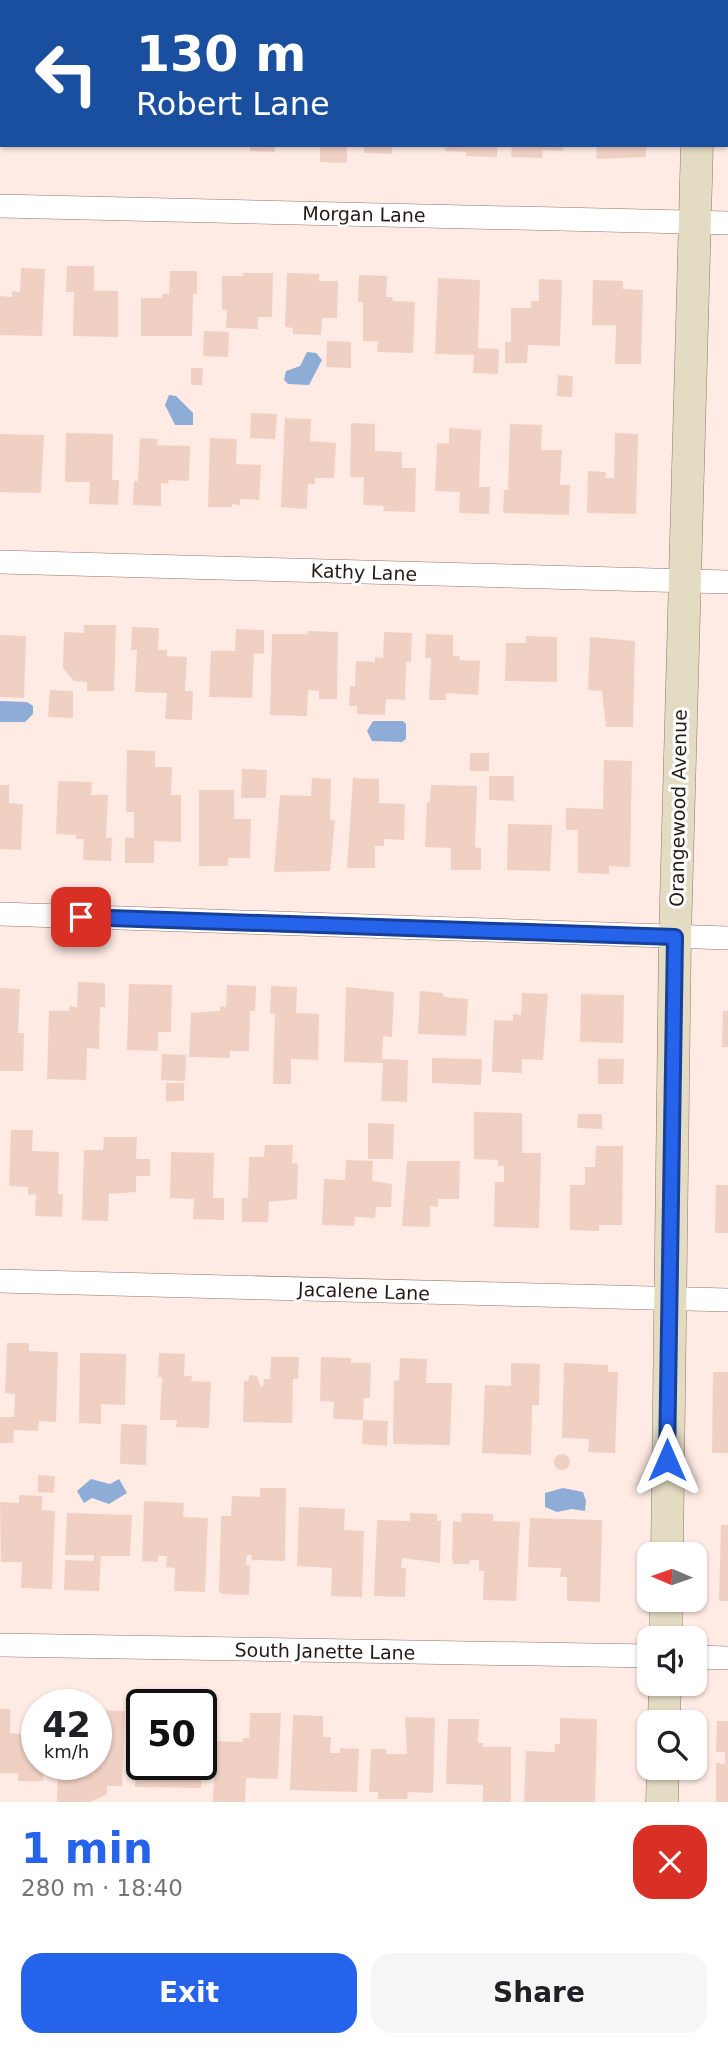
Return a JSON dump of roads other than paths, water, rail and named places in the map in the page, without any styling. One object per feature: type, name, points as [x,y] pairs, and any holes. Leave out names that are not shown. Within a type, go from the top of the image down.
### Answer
[{"type":"main road","name":"Orangewood Avenue","points":[[667,1542],[668,1299],[675,937],[697,147]]},
{"type":"main road","points":[[662,1802],[663,1780]]},
{"type":"street","name":"Morgan Lane","points":[[0,206],[728,223]]},
{"type":"street","name":"Kathy Lane","points":[[0,562],[728,582]]},
{"type":"street","points":[[0,915],[728,938]]},
{"type":"street","name":"Jacalene Lane","points":[[0,1281],[728,1300]]},
{"type":"street","name":"South Janette Lane","points":[[0,1645],[637,1656]]},
{"type":"street","points":[[707,1657],[728,1658]]},
{"type":"water","points":[[307,352],[316,353],[322,360],[309,385],[288,384],[284,380],[286,371],[300,366]]},
{"type":"water","points":[[169,395],[176,396],[193,413],[193,425],[175,425],[165,405]]},
{"type":"water","points":[[0,701],[27,702],[33,706],[33,714],[25,722],[0,722]]},
{"type":"water","points":[[373,721],[403,721],[406,724],[406,739],[402,742],[372,741],[367,731]]},
{"type":"water","points":[[91,1479],[110,1484],[119,1479],[127,1493],[109,1504],[92,1498],[84,1503],[77,1491]]},
{"type":"water","points":[[563,1488],[583,1492],[585,1511],[572,1509],[557,1512],[545,1507],[545,1493]]}]
